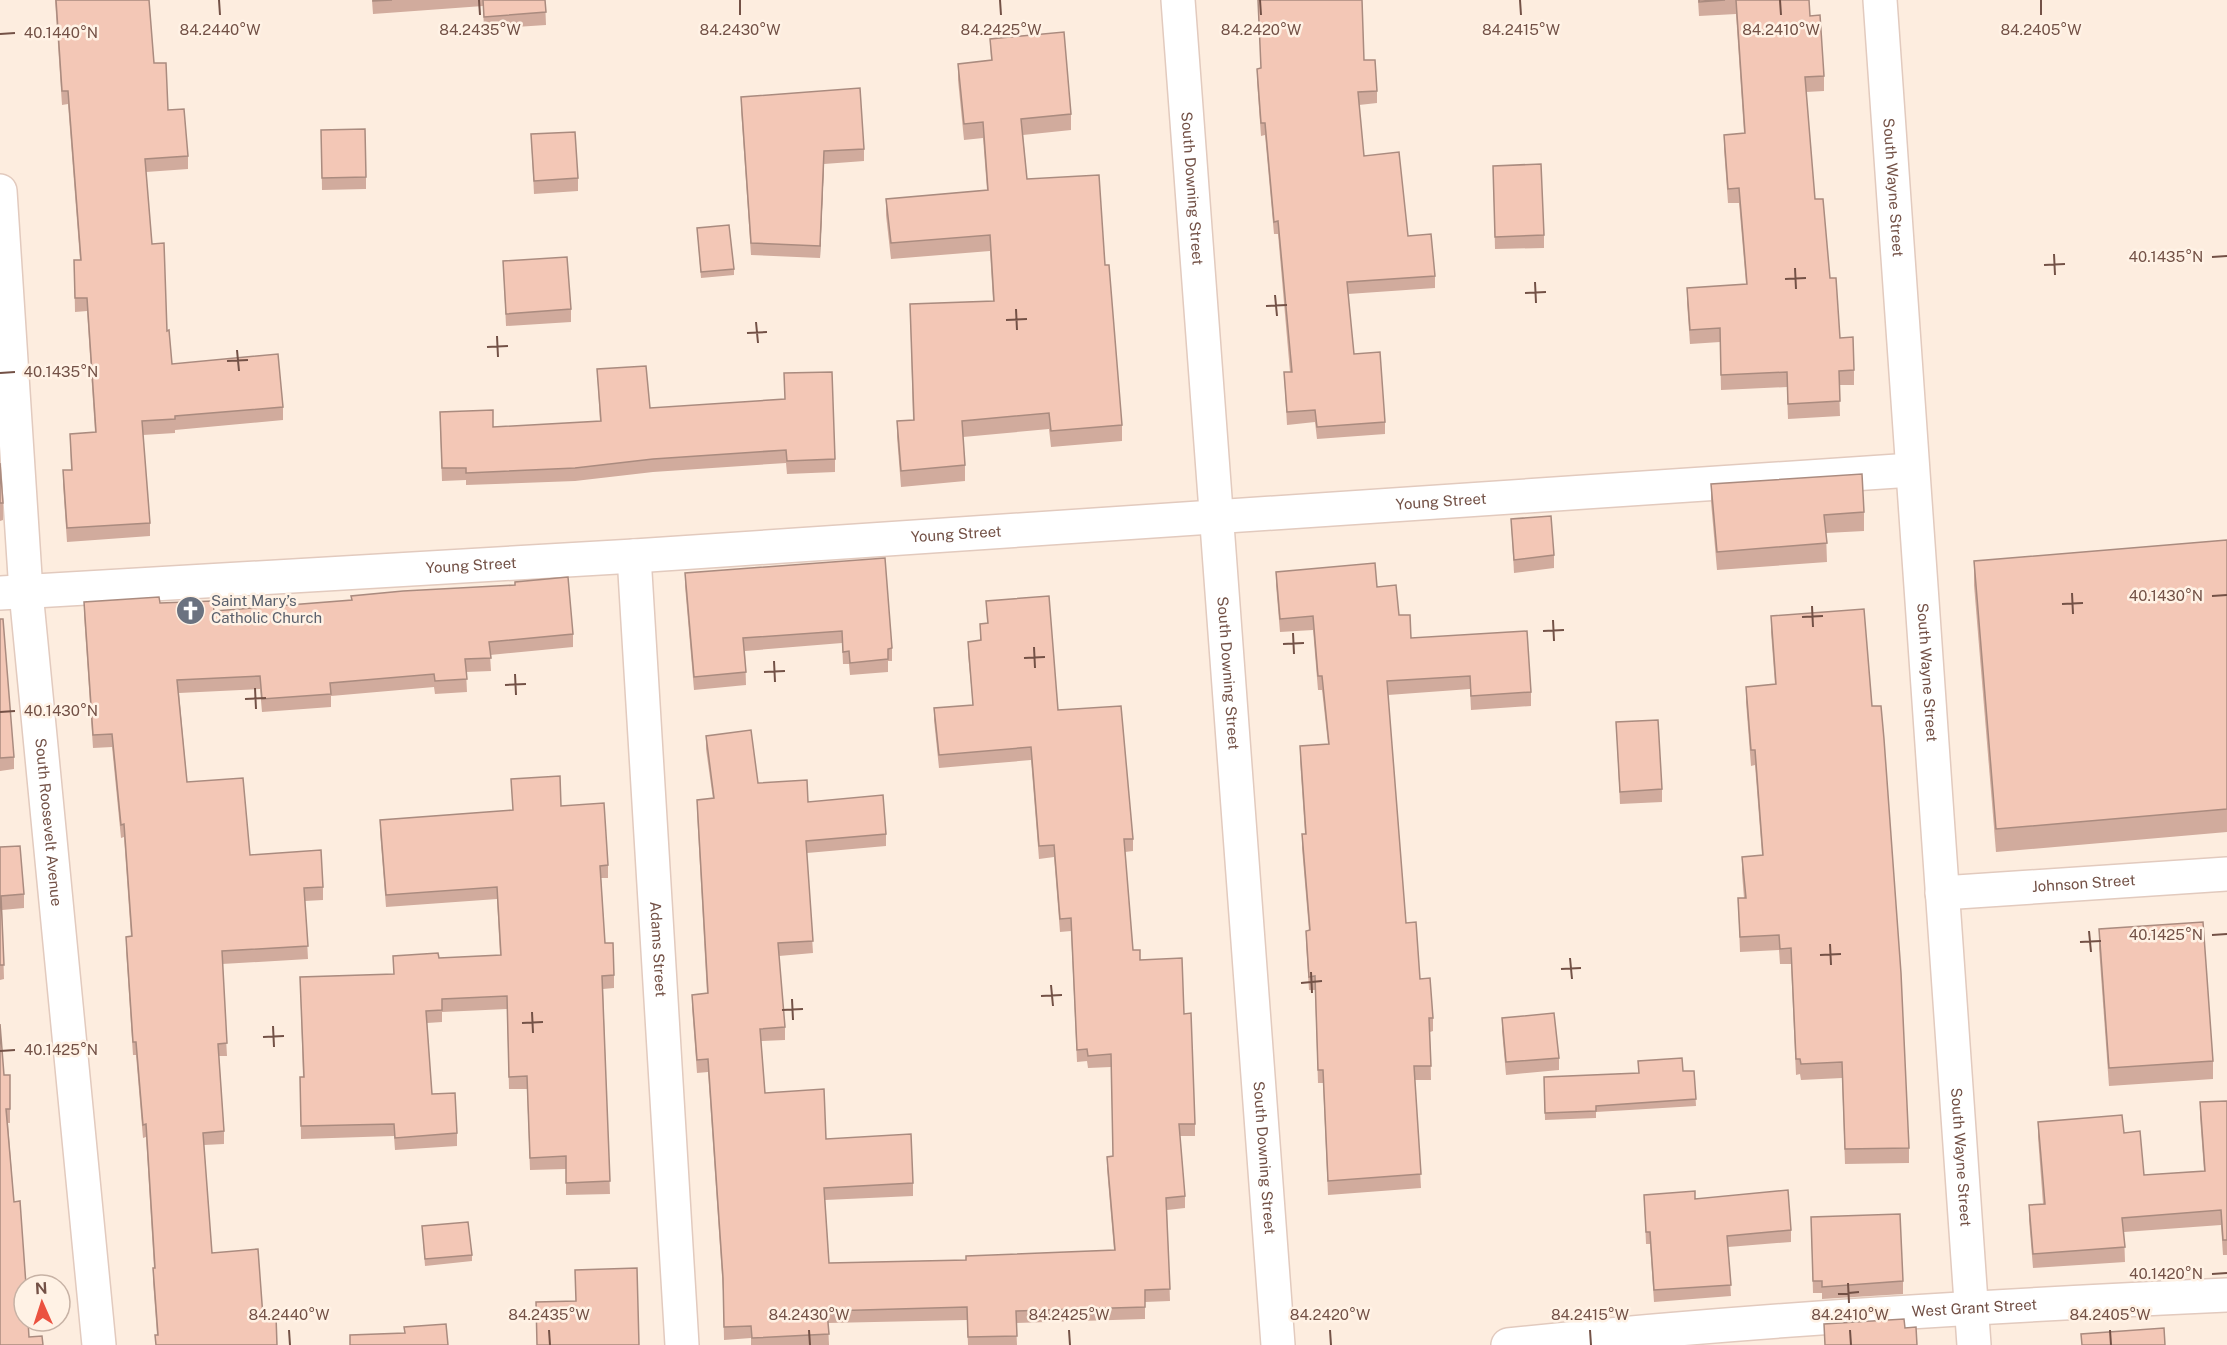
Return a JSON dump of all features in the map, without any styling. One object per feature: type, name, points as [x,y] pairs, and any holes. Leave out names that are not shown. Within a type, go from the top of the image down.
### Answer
[{"type":"street","name":"South Downing Street","points":[[1178,0],[1278,1345]]},
{"type":"street","name":"South Wayne Street","points":[[1880,0],[1974,1345]]},
{"type":"street","name":"South Roosevelt Avenue","points":[[0,191],[13,593],[99,1345]]},
{"type":"street","name":"Young Street","points":[[13,593],[634,556],[1912,470]]},
{"type":"street","name":"Adams Street","points":[[634,556],[682,1345]]},
{"type":"street","name":"Johnson Street","points":[[1942,893],[2227,874]]},
{"type":"street","name":"West Grant Street","points":[[1508,1345],[1631,1332],[1971,1307],[2227,1294]]},
{"type":"building","points":[[56,0],[149,0],[154,63],[166,63],[168,110],[184,109],[188,156],[145,159],[152,244],[164,243],[167,331],[169,330],[172,364],[278,354],[283,407],[142,421],[150,523],[67,528],[63,470],[72,470],[70,434],[96,432],[87,298],[75,298],[74,260],[81,260],[68,91],[62,91]]},
{"type":"building","points":[[483,0],[545,0],[546,12],[484,17]]},
{"type":"building","points":[[1258,0],[1362,0],[1364,60],[1375,60],[1377,91],[1358,92],[1364,156],[1399,152],[1408,236],[1431,234],[1435,276],[1347,282],[1354,354],[1380,352],[1385,422],[1317,427],[1315,410],[1287,412],[1284,372],[1292,372],[1278,221],[1274,222],[1265,123],[1261,123],[1257,69],[1261,68]]},
{"type":"building","points":[[1699,0],[1725,0],[1699,2]]},
{"type":"building","points":[[1736,0],[1809,0],[1810,16],[1820,15],[1824,76],[1805,77],[1815,199],[1823,199],[1830,278],[1836,278],[1840,338],[1853,337],[1854,370],[1839,371],[1840,401],[1788,404],[1787,372],[1721,375],[1720,328],[1690,330],[1687,288],[1747,284],[1739,188],[1728,189],[1724,135],[1745,133]]},
{"type":"building","points":[[1064,32],[1071,114],[1021,119],[1027,179],[1099,175],[1105,265],[1109,265],[1122,425],[1051,431],[1049,413],[962,421],[965,465],[901,471],[897,421],[914,420],[910,304],[994,301],[990,235],[891,243],[886,199],[988,190],[983,122],[964,124],[958,64],[992,60],[990,39]]},
{"type":"building","points":[[860,88],[864,149],[824,151],[820,246],[751,243],[741,97]]},
{"type":"building","points":[[365,129],[366,177],[322,178],[321,130]]},
{"type":"building","points":[[575,132],[578,178],[534,181],[531,134]]},
{"type":"building","points":[[1541,164],[1544,235],[1495,237],[1493,166]]},
{"type":"building","points":[[729,225],[734,269],[701,272],[697,228]]},
{"type":"building","points":[[567,257],[571,309],[506,314],[503,261]]},
{"type":"building","points":[[646,366],[650,408],[785,399],[784,373],[832,372],[835,459],[787,461],[786,450],[653,459],[575,468],[466,473],[466,468],[442,468],[440,412],[493,410],[493,427],[601,421],[597,369]]},
{"type":"building","points":[[0,463],[3,503],[0,503]]},
{"type":"building","points":[[1862,474],[1864,512],[1824,515],[1827,543],[1717,552],[1711,484]]},
{"type":"building","points":[[1551,516],[1554,555],[1514,560],[1511,519]]},
{"type":"building","points":[[2227,540],[2227,809],[1996,829],[1974,561]]},
{"type":"building","points":[[885,558],[892,648],[888,649],[888,659],[850,663],[849,651],[843,652],[842,631],[743,638],[746,672],[694,677],[685,573]]},
{"type":"building","points":[[1375,563],[1377,587],[1396,585],[1399,615],[1410,615],[1411,638],[1527,631],[1531,692],[1471,696],[1470,676],[1387,681],[1406,923],[1416,922],[1420,979],[1430,978],[1433,1018],[1429,1018],[1431,1066],[1414,1066],[1421,1174],[1328,1181],[1323,1070],[1318,1070],[1315,976],[1309,977],[1306,931],[1310,930],[1302,834],[1306,834],[1300,746],[1329,744],[1322,676],[1318,676],[1313,616],[1280,619],[1276,572]]},
{"type":"building","points":[[568,577],[573,634],[489,642],[491,658],[465,659],[467,679],[435,681],[434,674],[330,683],[331,694],[262,699],[260,676],[177,680],[187,782],[243,778],[250,855],[321,850],[323,887],[304,888],[308,946],[222,951],[227,1043],[218,1044],[224,1131],[203,1133],[212,1253],[258,1249],[263,1317],[276,1316],[277,1345],[156,1345],[155,1335],[158,1335],[153,1268],[155,1268],[146,1124],[143,1125],[136,1042],[133,1042],[126,937],[132,936],[124,824],[121,825],[112,734],[93,735],[84,602],[159,597],[160,603],[213,601],[214,611],[352,600],[351,596],[403,591],[515,585],[515,582]]},
{"type":"building","points":[[1049,596],[1058,710],[1121,706],[1133,839],[1124,839],[1133,950],[1140,950],[1140,960],[1182,958],[1184,1014],[1191,1013],[1195,1124],[1179,1124],[1185,1196],[1166,1198],[1170,1289],[1145,1290],[1145,1307],[1016,1311],[1017,1336],[968,1337],[967,1307],[827,1311],[829,1334],[752,1338],[751,1326],[724,1327],[723,1278],[708,1059],[697,1060],[692,995],[708,993],[697,800],[714,798],[706,736],[751,730],[758,783],[807,780],[808,802],[883,795],[886,834],[806,841],[813,941],[778,943],[785,1027],[760,1029],[765,1093],[824,1089],[826,1139],[911,1134],[913,1183],[824,1188],[829,1263],[966,1260],[966,1256],[1115,1250],[1107,1157],[1113,1156],[1111,1054],[1088,1056],[1087,1049],[1077,1050],[1071,918],[1060,919],[1054,845],[1039,846],[1031,747],[939,755],[934,708],[973,705],[968,642],[981,640],[980,624],[988,623],[986,601]]},
{"type":"building","points":[[1864,609],[1872,706],[1881,706],[1884,739],[1901,973],[1909,1148],[1845,1149],[1842,1062],[1801,1064],[1800,1059],[1796,1059],[1791,948],[1780,949],[1779,935],[1740,937],[1738,898],[1746,898],[1742,857],[1763,855],[1755,750],[1751,750],[1746,687],[1776,684],[1771,616]]},
{"type":"building","points":[[0,619],[3,619],[14,757],[0,758]]},
{"type":"building","points":[[1658,720],[1662,789],[1620,792],[1616,722]]},
{"type":"building","points":[[560,776],[561,806],[604,803],[608,865],[600,866],[605,943],[613,943],[614,975],[602,976],[610,1181],[566,1183],[566,1156],[530,1158],[527,1076],[509,1077],[507,996],[442,999],[442,1010],[426,1011],[432,1094],[455,1093],[457,1133],[395,1138],[394,1124],[301,1126],[300,1077],[304,1077],[300,977],[394,974],[393,956],[438,953],[439,958],[501,955],[497,887],[386,895],[380,820],[513,810],[511,779]]},
{"type":"building","points":[[20,846],[24,894],[1,896],[4,965],[0,965],[0,847]]},
{"type":"building","points":[[2203,922],[2213,1061],[2109,1068],[2099,929]]},
{"type":"building","points":[[1554,1013],[1559,1058],[1506,1062],[1502,1018]]},
{"type":"building","points":[[0,1024],[4,1075],[10,1075],[10,1109],[6,1109],[14,1202],[20,1201],[25,1273],[12,1273],[12,1333],[29,1333],[29,1337],[42,1336],[43,1345],[0,1345]]},
{"type":"building","points":[[1682,1058],[1683,1071],[1694,1071],[1696,1099],[1596,1106],[1596,1111],[1545,1113],[1544,1077],[1639,1073],[1638,1061]]},
{"type":"building","points":[[2227,1101],[2227,1240],[2223,1240],[2221,1210],[2122,1218],[2125,1247],[2033,1254],[2029,1205],[2045,1204],[2038,1122],[2122,1115],[2124,1133],[2140,1131],[2144,1175],[2205,1171],[2200,1102]]},
{"type":"building","points":[[1788,1190],[1791,1230],[1727,1236],[1731,1285],[1654,1290],[1650,1232],[1646,1232],[1644,1195],[1695,1191],[1695,1199]]},
{"type":"building","points":[[1900,1214],[1903,1281],[1822,1287],[1822,1281],[1813,1281],[1811,1217]]},
{"type":"building","points":[[468,1222],[472,1255],[425,1259],[422,1226]]},
{"type":"building","points":[[637,1268],[639,1345],[537,1345],[536,1302],[576,1301],[575,1270]]},
{"type":"building","points":[[1904,1319],[1905,1328],[1916,1327],[1917,1345],[1825,1345],[1824,1324]]},
{"type":"building","points":[[446,1324],[448,1345],[350,1345],[350,1335],[405,1333],[404,1327]]},
{"type":"building","points":[[2164,1328],[2165,1345],[2082,1345],[2081,1334]]},
{"type":"place","name":"Saint Mary’s Catholic Church","points":[[190,610]]}]
